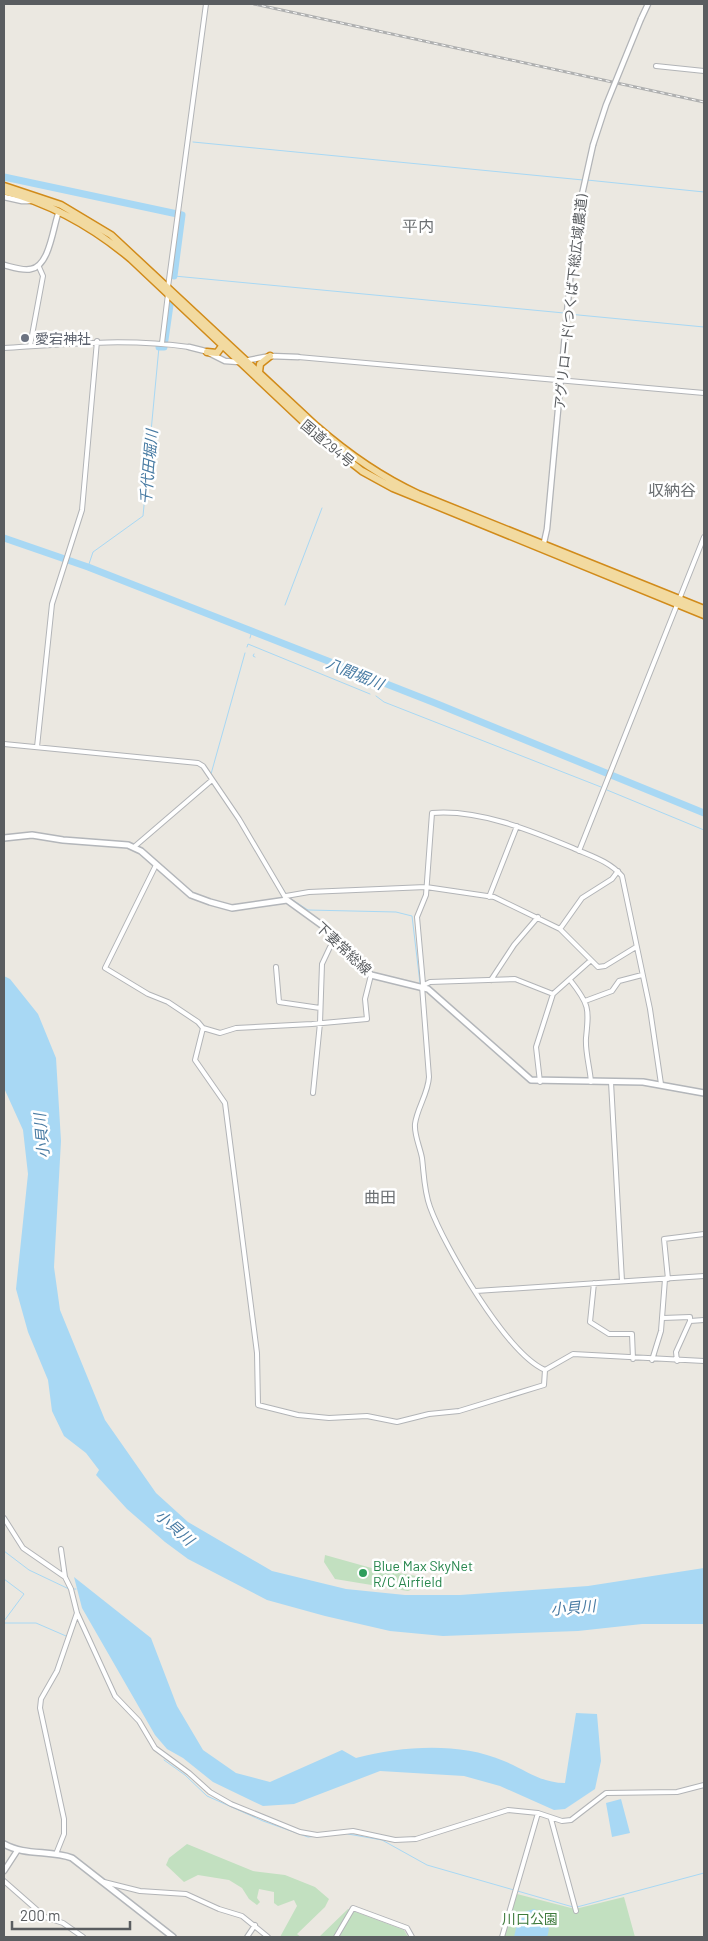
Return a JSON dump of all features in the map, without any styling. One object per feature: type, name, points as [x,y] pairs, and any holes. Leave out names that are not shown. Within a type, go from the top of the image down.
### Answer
[{"type":"highway","name":"国道294号","points":[[4,186],[60,208],[111,235],[239,362],[325,442],[362,471],[392,488],[679,602],[704,615]]},
{"type":"highway","name":"国道294号","points":[[4,191],[60,208]]},
{"type":"highway","name":"国道294号","points":[[168,291],[247,360],[337,444],[379,474],[418,494],[543,548]]},
{"type":"highway","points":[[206,352],[218,353],[222,346]]},
{"type":"highway","points":[[259,372],[260,364],[270,356]]},
{"type":"highway","name":"国道294号","points":[[679,602],[704,609]]},
{"type":"main road","points":[[4,838],[32,835],[134,847],[191,895],[224,906],[243,908],[285,898]]},
{"type":"main road","name":"下妻常総線","points":[[285,898],[339,940],[371,975],[422,985],[428,989],[531,1080],[540,1082],[661,1084],[704,1093]]},
{"type":"main road","points":[[4,1844],[17,1851],[56,1854],[72,1858],[173,1937]]},
{"type":"street","points":[[162,343],[206,4]]},
{"type":"street","name":"アグリロード(つくば下総広域農道)","points":[[543,548],[575,226],[593,145],[606,105],[648,4]]},
{"type":"street","points":[[656,66],[704,71]]},
{"type":"street","points":[[4,197],[22,201],[34,200]]},
{"type":"street","points":[[4,265],[28,270],[39,267],[46,257],[60,208]]},
{"type":"street","points":[[30,346],[43,276],[39,267]]},
{"type":"street","points":[[4,348],[97,341],[162,343],[189,347],[206,352],[225,361],[239,362],[270,356],[298,357],[704,393]]},
{"type":"street","points":[[37,746],[52,604],[82,510],[97,341]]},
{"type":"street","points":[[579,851],[704,537]]},
{"type":"street","points":[[4,744],[198,763],[206,770],[239,819],[285,898],[309,892],[426,887],[489,896],[538,917],[560,929],[598,967],[605,966],[636,947]]},
{"type":"street","points":[[134,847],[212,780]]},
{"type":"street","points":[[545,1370],[533,1363],[512,1341],[476,1291],[437,1226],[424,1182],[422,1158],[415,1125],[428,1091],[429,1077],[417,917],[426,896],[432,813],[460,813],[517,826],[541,834],[609,864],[622,876],[650,1009],[661,1084]]},
{"type":"street","points":[[489,896],[517,826]]},
{"type":"street","points":[[156,865],[105,968],[148,994],[168,1002],[198,1022],[203,1028],[220,1033],[236,1028],[368,1018],[365,999],[371,975]]},
{"type":"street","points":[[560,929],[582,898],[612,879],[618,872]]},
{"type":"street","points":[[491,980],[514,945],[538,917]]},
{"type":"street","points":[[313,1092],[320,1023],[322,964],[330,947],[339,940]]},
{"type":"street","points":[[540,1082],[536,1047],[553,994],[590,961]]},
{"type":"street","points":[[276,967],[279,1002],[320,1008]]},
{"type":"street","points":[[585,1001],[612,991],[619,981],[642,975]]},
{"type":"street","points":[[422,985],[430,982],[515,979],[553,994]]},
{"type":"street","points":[[570,980],[585,1001],[590,1021],[586,1037],[591,1082]]},
{"type":"street","points":[[203,1028],[195,1060],[225,1103],[256,1353],[258,1405],[298,1415],[329,1418],[367,1416],[397,1422],[429,1414],[459,1411],[544,1384],[545,1370]]},
{"type":"street","points":[[611,1082],[622,1281]]},
{"type":"street","points":[[652,1360],[663,1318],[667,1279],[664,1239],[704,1234]]},
{"type":"street","points":[[476,1291],[704,1276]]},
{"type":"street","points":[[594,1283],[590,1322],[609,1334],[632,1334],[633,1359]]},
{"type":"street","points":[[663,1318],[690,1317],[690,1321]]},
{"type":"street","points":[[690,1321],[704,1320]]},
{"type":"street","points":[[677,1360],[676,1352],[690,1321]]},
{"type":"street","points":[[545,1370],[573,1354],[652,1360],[704,1360]]},
{"type":"street","points":[[4,1518],[23,1548],[65,1577]]},
{"type":"street","points":[[61,1549],[65,1577],[71,1589],[77,1613],[115,1696],[139,1721],[154,1748],[189,1773],[210,1792],[231,1804],[300,1832],[317,1835],[353,1831],[395,1840],[428,1836],[508,1810],[538,1813],[551,1819],[562,1821],[571,1820],[606,1793],[677,1792],[704,1785]]},
{"type":"street","points":[[56,1854],[64,1834],[64,1819],[40,1708],[40,1700],[57,1671],[77,1613]]},
{"type":"street","points":[[502,1937],[538,1813]]},
{"type":"street","points":[[551,1819],[576,1911]]},
{"type":"street","points":[[4,1871],[17,1851]]},
{"type":"street","points":[[4,1880],[40,1912],[63,1923],[83,1937]]},
{"type":"street","points":[[104,1882],[140,1892],[186,1894],[219,1909],[242,1916],[268,1937]]},
{"type":"street","points":[[336,1937],[353,1908],[407,1928],[412,1937]]},
{"type":"street","points":[[247,1937],[255,1925]]},
{"type":"green space","name":"Blue Max SkyNet R/C Airfield","points":[[325,1555],[375,1569],[416,1576],[415,1588],[408,1591],[335,1579],[324,1562]]},
{"type":"green space","points":[[187,1844],[253,1871],[285,1875],[315,1887],[329,1899],[325,1907],[297,1934],[301,1937],[280,1937],[297,1906],[294,1900],[278,1906],[274,1903],[274,1892],[259,1889],[257,1898],[260,1902],[257,1905],[249,1899],[242,1888],[229,1880],[198,1875],[184,1882],[166,1865],[169,1858]]},
{"type":"green space","name":"川口公園","points":[[517,1894],[575,1909],[624,1897],[635,1937],[504,1937]]},
{"type":"green space","points":[[348,1909],[404,1930],[408,1937],[319,1937]]},
{"type":"water","name":"小貝川","points":[[4,976],[10,979],[38,1014],[56,1058],[61,1141],[54,1267],[60,1310],[105,1420],[156,1493],[188,1522],[272,1571],[346,1589],[405,1595],[460,1595],[588,1586],[704,1568],[704,1624],[642,1624],[578,1631],[443,1636],[390,1631],[267,1600],[188,1559],[127,1509],[96,1475],[99,1470],[86,1453],[64,1436],[52,1411],[48,1380],[28,1332],[16,1289],[28,1174],[23,1130],[4,1088]]},
{"type":"water","points":[[74,1577],[151,1638],[177,1706],[203,1750],[236,1773],[270,1782],[342,1750],[356,1758],[393,1751],[431,1748],[468,1751],[487,1755],[548,1781],[565,1783],[576,1713],[597,1714],[601,1761],[595,1789],[565,1809],[554,1810],[500,1786],[464,1776],[380,1771],[294,1804],[263,1806],[213,1782],[183,1758],[167,1749],[155,1735],[82,1608]]},
{"type":"water","points":[[621,1799],[630,1833],[612,1837],[606,1803]]},
{"type":"water","points":[[534,1909],[547,1921],[549,1928],[547,1937],[514,1937],[517,1924],[524,1912]]},
{"type":"waterway","points":[[193,142],[583,180]]},
{"type":"waterway","name":"千代田堀川","points":[[4,177],[182,215],[174,276]]},
{"type":"waterway","points":[[587,180],[704,192]]},
{"type":"waterway","points":[[174,276],[564,313]]},
{"type":"waterway","name":"千代田堀川","points":[[165,340],[170,305]]},
{"type":"waterway","points":[[568,314],[704,327]]},
{"type":"waterway","name":"千代田堀川","points":[[88,567],[93,552],[143,516],[159,347]]},
{"type":"waterway","name":"千代田堀川","points":[[159,347],[164,347]]},
{"type":"waterway","points":[[285,605],[322,508]]},
{"type":"waterway","name":"八間堀川","points":[[4,538],[88,567],[435,703],[704,813]]},
{"type":"waterway","name":"八間堀川","points":[[250,638],[252,631]]},
{"type":"waterway","points":[[247,647],[248,644],[370,694]]},
{"type":"waterway","points":[[245,653],[211,774],[245,825]]},
{"type":"waterway","points":[[254,654],[253,656],[255,657]]},
{"type":"waterway","points":[[376,696],[384,702],[601,787]]},
{"type":"waterway","points":[[607,790],[704,830]]},
{"type":"waterway","points":[[269,867],[286,894]]},
{"type":"waterway","points":[[288,897],[308,910],[396,912],[412,916],[420,983]]},
{"type":"waterway","points":[[4,1551],[29,1570],[69,1589],[76,1589]]},
{"type":"waterway","points":[[4,1579],[24,1594],[4,1621]]},
{"type":"waterway","points":[[4,1623],[36,1623],[66,1636]]},
{"type":"waterway","points":[[164,1760],[185,1775],[207,1796],[263,1821],[308,1837],[339,1834]]},
{"type":"waterway","points":[[348,1834],[382,1840],[427,1865],[573,1907]]},
{"type":"waterway","points":[[577,1907],[704,1873]]},
{"type":"railway","points":[[254,4],[704,102]]},
{"type":"place","name":"愛宕神社","points":[[25,338]]},
{"type":"place","name":"Blue Max SkyNet R/C Airfield","points":[[363,1573]]},
{"type":"district","name":"平内","points":[[418,225]]},
{"type":"district","name":"収納谷","points":[[672,489]]},
{"type":"district","name":"曲田","points":[[380,1196]]}]
